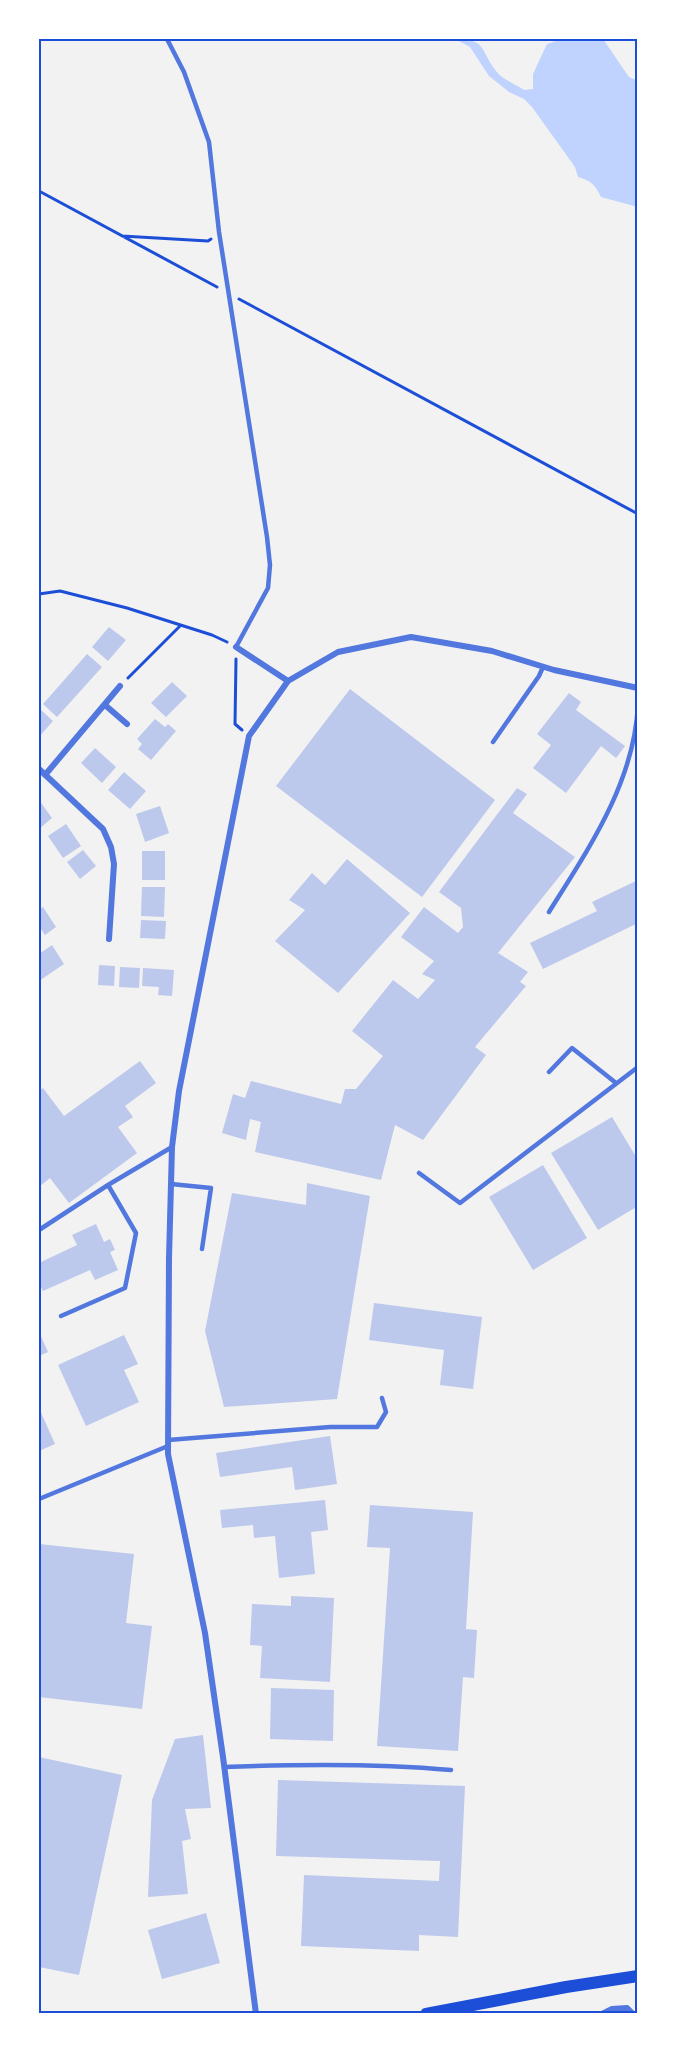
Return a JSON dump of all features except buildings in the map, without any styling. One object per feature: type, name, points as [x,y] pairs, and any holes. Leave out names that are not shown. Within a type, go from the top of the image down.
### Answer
[{"type":"main road","points":[[426,2014],[566,1987],[638,1976]]},
{"type":"street","points":[[256,2014],[205,1633],[168,1443],[172,1146],[183,1071],[249,736],[288,681],[339,652],[411,638],[492,651],[543,667],[638,688]]},
{"type":"street","points":[[236,647],[288,681]]},
{"type":"street","points":[[45,775],[120,686]]},
{"type":"street","points":[[105,705],[127,724]]},
{"type":"street","points":[[39,769],[103,829],[111,847],[114,864],[109,939]]},
{"type":"street","points":[[602,2014],[612,2009],[627,2008],[633,2014]]},
{"type":"lane","points":[[167,39],[184,72],[209,142],[219,232],[270,565],[268,588],[236,647]]},
{"type":"lane","points":[[493,742],[543,667]]},
{"type":"lane","points":[[549,912],[593,841],[620,785],[629,761],[638,705]]},
{"type":"lane","points":[[549,1072],[572,1048],[616,1083]]},
{"type":"lane","points":[[419,1173],[459,1203],[638,1067]]},
{"type":"lane","points":[[39,1230],[172,1146]]},
{"type":"lane","points":[[171,1184],[211,1188],[202,1249]]},
{"type":"lane","points":[[61,1316],[125,1288],[136,1233],[108,1185]]},
{"type":"lane","points":[[39,1499],[168,1443],[330,1427],[377,1427],[386,1412],[382,1398]]},
{"type":"lane","points":[[224,1767],[288,1764],[389,1764],[451,1770]]},
{"type":"path","points":[[39,191],[207,283]]},
{"type":"path","points":[[120,236],[208,241],[219,232]]},
{"type":"path","points":[[265,312],[638,514]]},
{"type":"path","points":[[39,594],[60,591],[127,608],[212,635],[236,647],[235,724],[249,736]]},
{"type":"path","points":[[120,686],[181,625]]},
{"type":"water","points":[[455,39],[473,41],[478,44],[499,74],[524,90],[533,89],[533,74],[547,44],[562,39],[603,39],[629,77],[638,81],[638,207],[601,197],[592,184],[578,177],[575,167],[532,107],[524,99],[509,92],[489,76],[470,47]]}]
